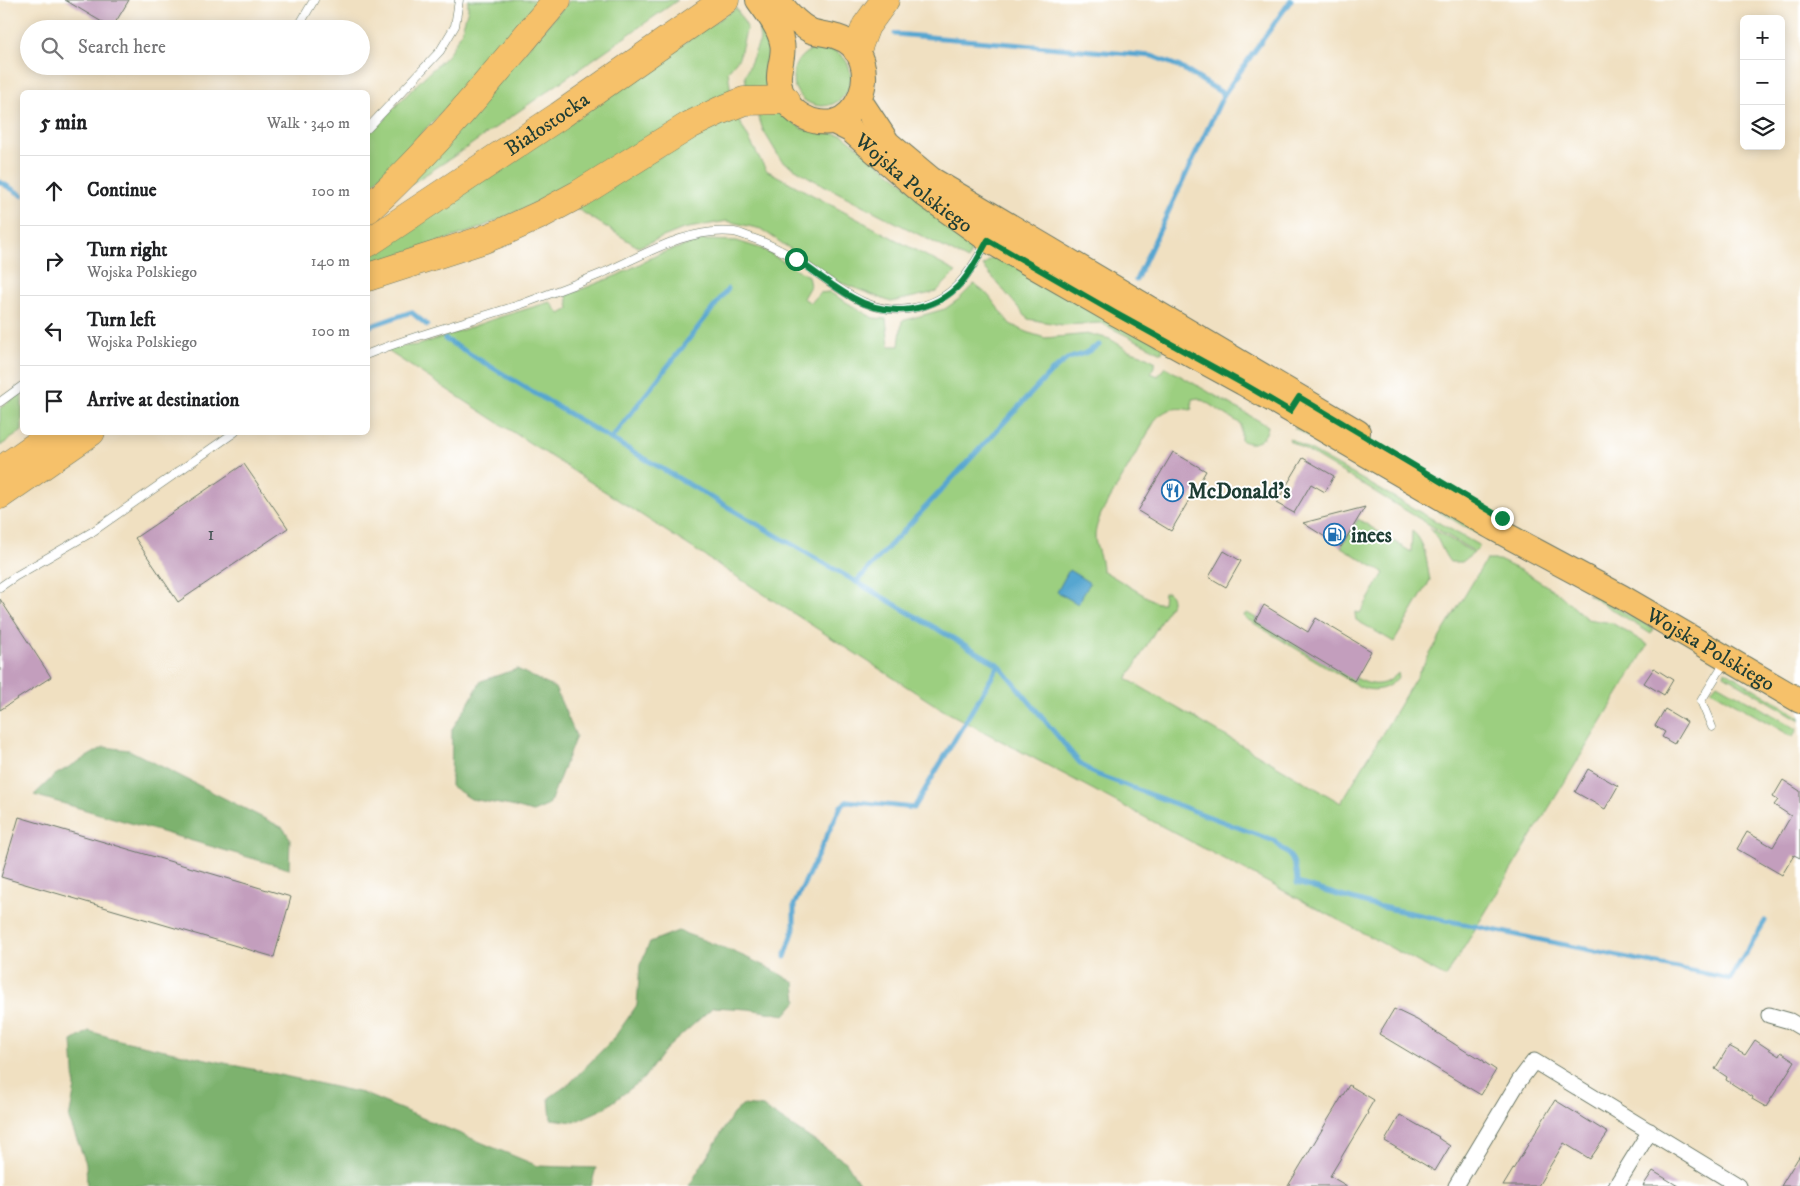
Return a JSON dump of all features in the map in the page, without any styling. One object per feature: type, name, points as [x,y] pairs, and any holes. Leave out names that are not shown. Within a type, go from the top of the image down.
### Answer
[{"type":"highway","points":[[370,207],[440,135],[556,0]]},
{"type":"highway","name":"Białostocka","points":[[370,223],[541,108],[693,11],[725,0]]},
{"type":"highway","points":[[856,50],[866,26],[884,0]]},
{"type":"highway","name":"Białostocka","points":[[370,242],[559,116],[693,11]]},
{"type":"highway","points":[[370,276],[505,232],[580,194],[690,124],[719,111],[744,101],[786,100]]},
{"type":"highway","points":[[0,471],[52,435]]},
{"type":"highway","points":[[0,495],[87,435]]},
{"type":"main road","points":[[758,0],[778,30],[782,43],[783,55],[779,68],[780,91],[793,109],[804,118],[818,122],[834,122],[853,109],[859,99],[865,76],[862,60],[856,50],[838,37],[812,31],[798,23],[778,0]]},
{"type":"main road","name":"Wojska Polskiego","points":[[859,99],[888,143],[994,229],[1115,313],[1242,383],[1295,404],[1496,529],[1622,597],[1800,701]]},
{"type":"main road","name":"Wojska Polskiego","points":[[834,122],[850,130],[925,195],[994,229]]},
{"type":"street","points":[[1769,1015],[1790,1021],[1800,1027]]},
{"type":"street","points":[[1456,1186],[1519,1081],[1534,1061],[1739,1186]]},
{"type":"street","points":[[1616,1186],[1650,1130]]},
{"type":"lane","points":[[302,20],[314,0]]},
{"type":"lane","points":[[370,126],[440,51],[455,26],[459,0]]},
{"type":"lane","points":[[370,353],[559,290],[672,242],[716,231],[736,232],[765,242],[796,259],[853,298],[874,307],[907,310],[926,306],[951,292],[972,269],[994,229]]},
{"type":"lane","points":[[0,402],[20,387]]},
{"type":"lane","points":[[0,587],[92,532],[231,435]]},
{"type":"lane","points":[[1712,728],[1701,701],[1726,658]]},
{"type":"green space","points":[[468,0],[543,0],[465,88],[370,187],[370,133],[447,56],[461,33],[468,9]]},
{"type":"green space","points":[[570,0],[678,0],[459,153],[400,191]]},
{"type":"green space","points":[[736,8],[747,27],[739,58],[728,71],[731,94],[553,196],[475,230],[370,264],[370,251],[499,167]]},
{"type":"green space","points":[[756,9],[772,36],[770,88],[747,89],[745,76],[760,40]]},
{"type":"green space","points":[[822,48],[833,50],[843,56],[849,66],[851,77],[849,88],[843,98],[833,104],[822,106],[811,104],[801,98],[795,88],[793,77],[795,66],[801,56],[811,50]]},
{"type":"green space","points":[[755,106],[782,113],[802,129],[843,135],[968,234],[972,248],[968,260],[812,179],[781,160],[763,130]]},
{"type":"green space","points":[[736,115],[766,170],[956,272],[936,292],[891,302],[839,282],[761,229],[727,221],[683,229],[638,247],[576,208],[705,129]]},
{"type":"green space","points":[[703,240],[737,241],[762,249],[808,276],[810,286],[803,298],[811,303],[820,293],[829,292],[873,318],[886,319],[889,346],[899,346],[902,321],[945,309],[959,299],[974,284],[988,295],[1010,324],[1045,338],[1090,334],[1110,339],[1128,350],[1156,362],[1151,373],[1158,376],[1165,367],[1268,426],[1265,435],[1259,441],[1250,443],[1241,440],[1241,424],[1199,398],[1192,399],[1191,410],[1176,409],[1164,413],[1156,419],[1101,514],[1095,538],[1102,570],[1157,603],[1163,603],[1164,593],[1167,592],[1171,597],[1172,602],[1127,679],[1341,803],[1486,560],[1499,560],[1526,573],[1558,593],[1587,619],[1612,623],[1648,645],[1446,977],[943,710],[383,348],[419,345],[550,302],[560,314],[569,309],[567,295],[618,275],[659,254]]},
{"type":"green space","points":[[1003,256],[1163,346],[1162,353],[1101,323],[1062,325],[1028,319],[983,266],[992,258]]},
{"type":"green space","points":[[20,393],[20,432],[0,446],[0,408]]},
{"type":"green space","points":[[1301,427],[1477,528],[1481,536],[1294,428]]},
{"type":"green space","points":[[1289,438],[1480,546],[1475,552],[1290,441]]},
{"type":"green space","points":[[1358,519],[1411,552],[1412,531],[1417,535],[1423,547],[1430,581],[1394,642],[1356,620],[1356,612],[1360,613],[1384,573],[1341,547]]},
{"type":"green space","points":[[1429,527],[1474,553],[1462,562],[1450,562]]},
{"type":"green space","points":[[1587,594],[1594,595],[1654,629],[1651,634]]},
{"type":"green space","points":[[1247,613],[1256,618],[1255,621],[1354,680],[1356,678],[1367,683],[1378,684],[1388,681],[1398,673],[1399,676],[1382,689],[1371,690],[1360,687],[1245,618],[1244,615]]},
{"type":"green space","points":[[517,669],[555,688],[576,736],[549,805],[533,812],[471,799],[451,786],[452,729],[481,681]]},
{"type":"green space","points":[[1725,671],[1800,717],[1800,720],[1724,675]]},
{"type":"green space","points":[[1717,683],[1797,729],[1793,737],[1711,690]]},
{"type":"green space","points":[[104,747],[129,750],[283,828],[290,838],[289,869],[34,795],[55,775]]},
{"type":"green space","points":[[678,931],[738,954],[767,967],[795,983],[797,1001],[785,1015],[748,1009],[713,1007],[666,1049],[643,1079],[605,1108],[574,1122],[551,1119],[549,1098],[570,1083],[614,1038],[637,1005],[640,965],[650,942]]},
{"type":"green space","points":[[89,1031],[119,1040],[362,1093],[538,1166],[596,1168],[591,1186],[87,1186],[86,1163],[69,1119],[75,1087],[72,1041]]},
{"type":"green space","points":[[743,1105],[763,1107],[846,1162],[861,1186],[689,1186],[733,1114]]},
{"type":"water","points":[[1069,570],[1090,583],[1078,604],[1057,592]]},
{"type":"building","points":[[65,0],[129,0],[117,20],[99,20]]},
{"type":"building","name":"McDonald's","points":[[1173,452],[1206,471],[1171,531],[1138,511]]},
{"type":"building","points":[[1303,458],[1334,476],[1325,492],[1311,484],[1294,513],[1276,503]]},
{"type":"building","points":[[244,464],[288,528],[178,602],[135,538]]},
{"type":"building","name":"inees","points":[[1365,507],[1341,547],[1303,523]]},
{"type":"building","points":[[1224,551],[1241,561],[1226,587],[1209,577]]},
{"type":"building","points":[[0,599],[51,677],[0,710]]},
{"type":"building","points":[[1264,605],[1308,632],[1316,618],[1371,651],[1354,681],[1255,621]]},
{"type":"building","points":[[1654,668],[1673,680],[1664,695],[1644,683]]},
{"type":"building","points":[[1665,709],[1687,722],[1674,744],[1662,737],[1665,732],[1655,726]]},
{"type":"building","points":[[1588,769],[1618,786],[1605,809],[1575,792]]},
{"type":"building","points":[[1783,780],[1800,791],[1800,858],[1794,855],[1782,875],[1737,849],[1747,832],[1773,847],[1791,816],[1774,805],[1778,800],[1773,797]]},
{"type":"building","points":[[19,817],[291,897],[274,957],[1,877]]},
{"type":"building","points":[[1394,1009],[1417,1020],[1496,1070],[1481,1095],[1379,1034]]},
{"type":"building","points":[[1755,1040],[1779,1056],[1781,1052],[1795,1061],[1766,1107],[1726,1080],[1727,1077],[1715,1069],[1729,1046],[1745,1055]]},
{"type":"building","points":[[1349,1085],[1374,1100],[1330,1176],[1347,1186],[1288,1186]]},
{"type":"building","points":[[1555,1100],[1608,1133],[1590,1159],[1564,1143],[1538,1186],[1503,1186]]},
{"type":"building","points":[[1400,1115],[1439,1137],[1450,1146],[1435,1171],[1385,1141]]},
{"type":"building","points":[[1800,1155],[1800,1186],[1781,1186],[1787,1176]]},
{"type":"building","points":[[1653,1171],[1678,1186],[1643,1186]]},
{"type":"waterway","points":[[1136,280],[1224,94],[1291,0]]},
{"type":"waterway","points":[[895,34],[1152,56],[1178,66],[1224,94]]},
{"type":"waterway","points":[[0,182],[20,194]]},
{"type":"waterway","points":[[611,439],[728,289]]},
{"type":"waterway","points":[[370,326],[411,312],[427,325]]},
{"type":"waterway","points":[[445,339],[611,439],[999,665],[1079,762],[1093,773],[1274,841],[1292,859],[1296,869],[1297,883],[1372,905],[1730,979],[1765,921]]},
{"type":"waterway","points":[[856,582],[1051,372],[1067,359],[1085,353],[1099,345]]},
{"type":"waterway","points":[[785,957],[794,929],[794,905],[841,806],[848,801],[914,808],[999,665]]},
{"type":"place","name":"McDonald's","points":[[1172,491]]},
{"type":"place","name":"inees","points":[[1335,535]]},
{"type":"route","points":[[796,259],[853,298],[874,307],[907,310],[926,306],[951,292],[972,269],[988,240],[1290,411],[1299,397],[1502,518]]}]
